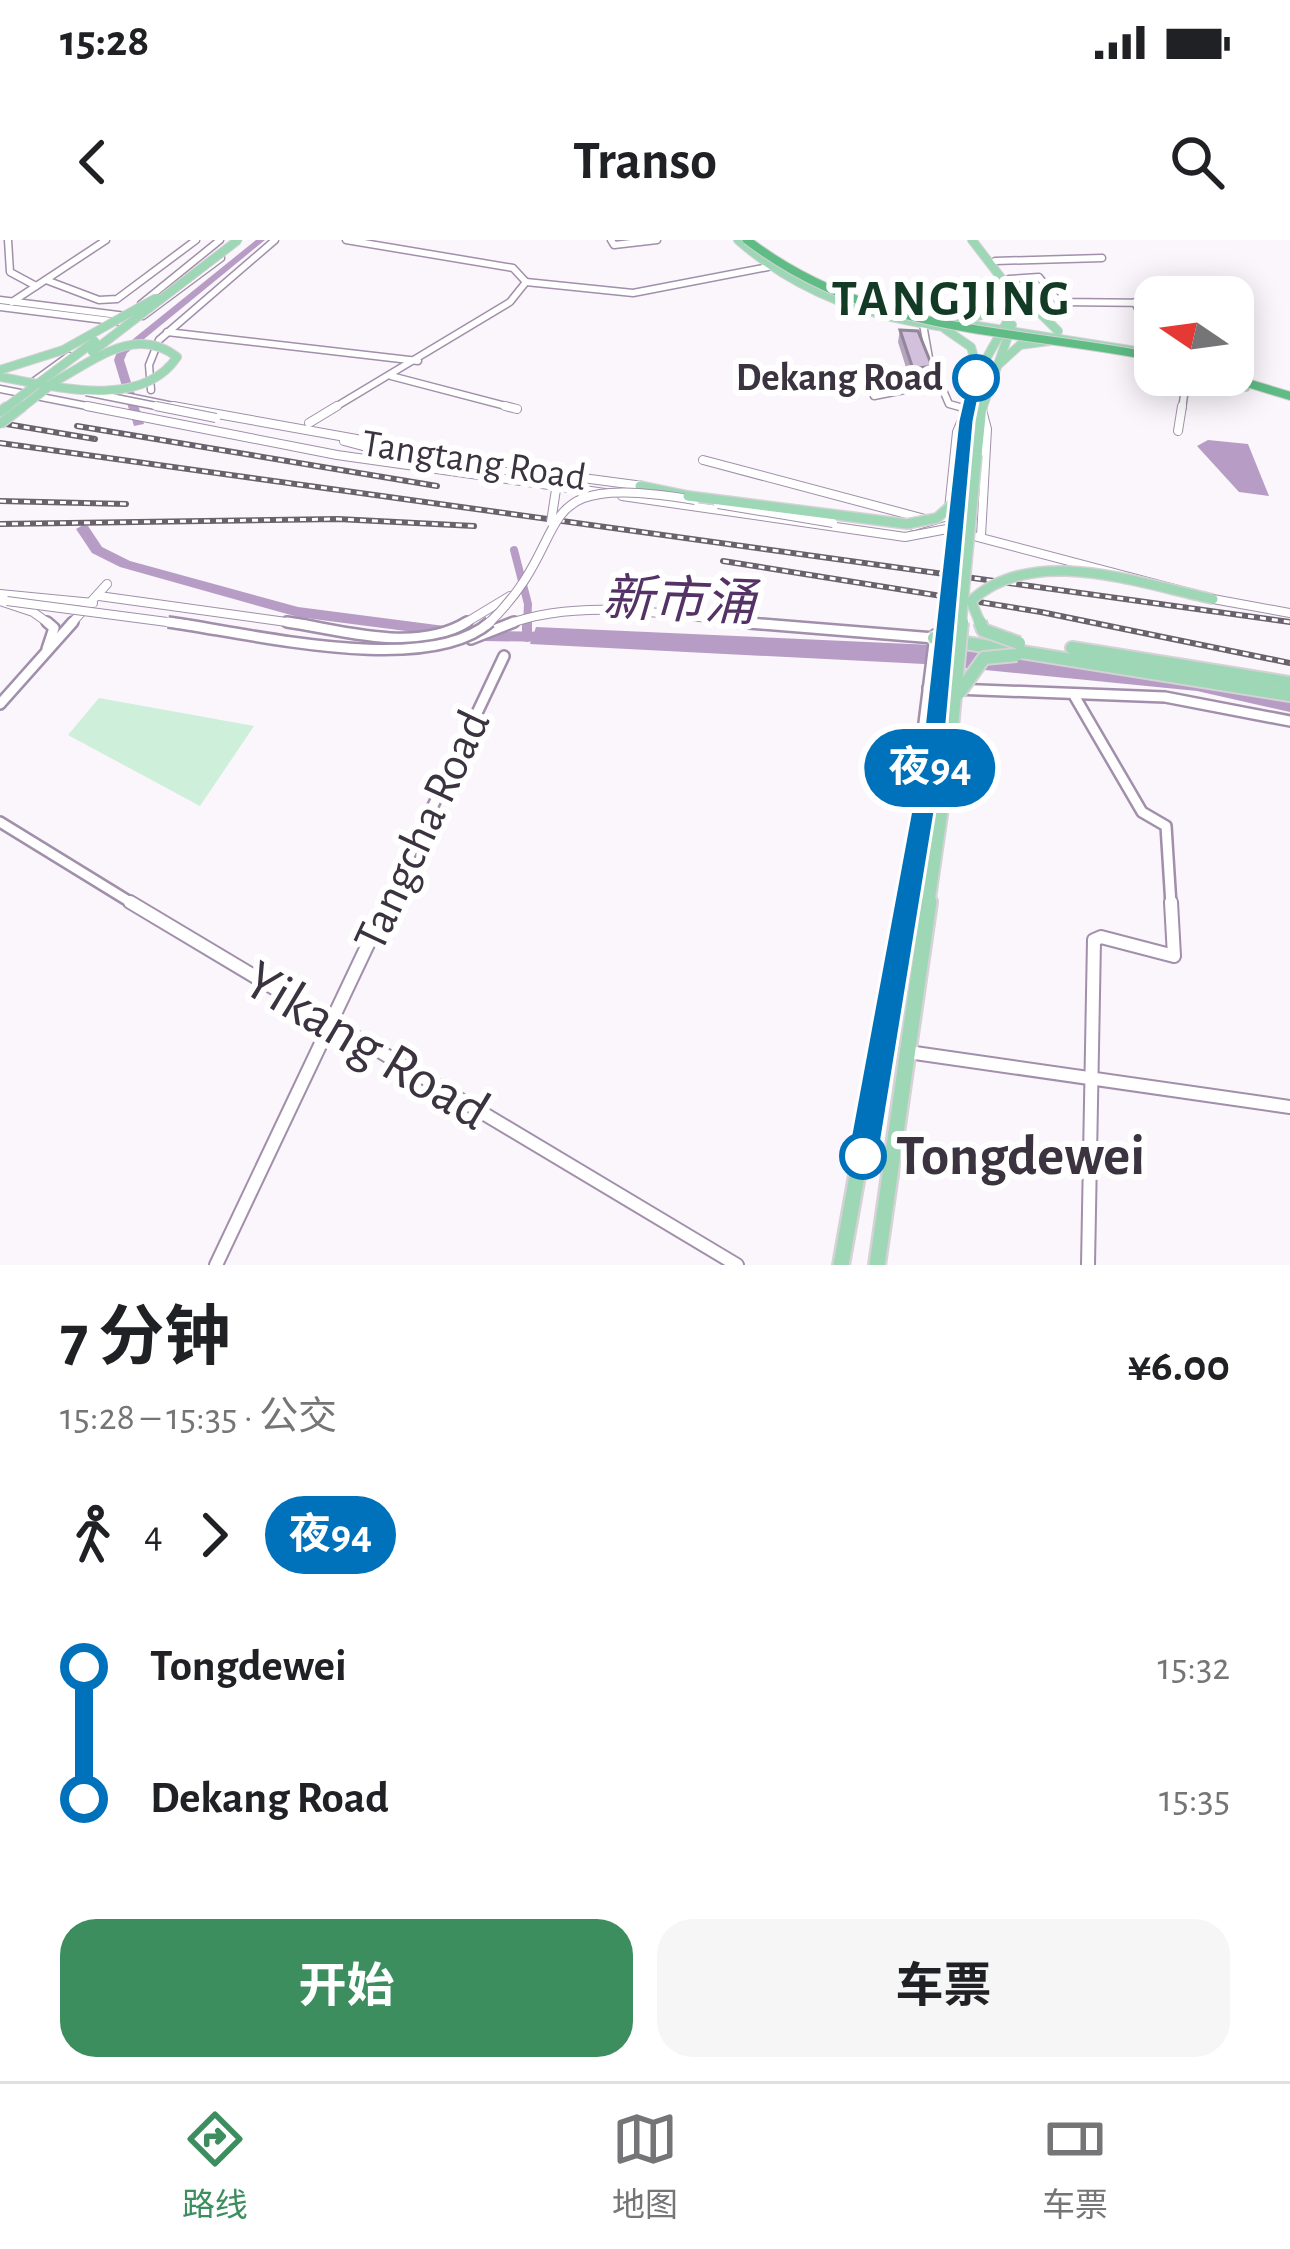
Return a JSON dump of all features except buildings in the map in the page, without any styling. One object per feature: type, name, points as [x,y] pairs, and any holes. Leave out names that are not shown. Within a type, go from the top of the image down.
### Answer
[{"type":"highway","points":[[745,240],[798,281],[858,306],[1134,353]]},
{"type":"highway","points":[[1254,384],[1288,393]]},
{"type":"main road","points":[[0,412],[237,240]]},
{"type":"main road","points":[[0,424],[237,240]]},
{"type":"main road","points":[[745,240],[768,267],[832,302],[932,323],[1134,349]]},
{"type":"main road","points":[[745,240],[817,288],[932,323],[971,346],[978,373]]},
{"type":"main road","points":[[975,240],[1046,323],[1076,338]]},
{"type":"main road","points":[[878,1265],[941,758],[955,490],[978,373],[1016,306],[1012,292],[975,240]]},
{"type":"main road","points":[[0,379],[62,355],[125,310],[155,296]]},
{"type":"main road","points":[[842,1265],[922,820],[956,700],[981,407],[1003,331],[1022,308],[1021,296]]},
{"type":"main road","points":[[932,323],[989,316],[1016,306]]},
{"type":"main road","points":[[1003,331],[1134,354]]},
{"type":"main road","points":[[990,375],[1013,348],[1050,341]]},
{"type":"main road","points":[[0,379],[66,387],[141,384],[168,371],[177,356],[159,345],[120,347],[52,384]]},
{"type":"main road","points":[[1254,382],[1288,393]]},
{"type":"main road","points":[[1254,385],[1288,393]]},
{"type":"main road","points":[[640,486],[907,524],[938,518],[955,490]]},
{"type":"main road","points":[[971,601],[993,578],[1033,571],[1213,599]]},
{"type":"main road","points":[[967,578],[983,630],[1005,640],[1290,693]]},
{"type":"main road","points":[[934,638],[1108,659],[1290,693]]},
{"type":"main road","points":[[956,700],[980,660],[999,654],[1290,693]]},
{"type":"street","points":[[8,240],[10,272],[36,286]]},
{"type":"street","points":[[12,302],[106,240]]},
{"type":"street","points":[[46,280],[99,300],[117,299],[196,240]]},
{"type":"street","points":[[20,392],[155,296],[220,240]]},
{"type":"street","points":[[38,396],[174,295],[237,240]]},
{"type":"street","points":[[151,395],[149,365],[167,332],[275,240]]},
{"type":"street","points":[[351,240],[516,268],[526,282],[633,293],[768,267]]},
{"type":"street","points":[[613,243],[656,240]]},
{"type":"street","points":[[995,262],[1102,258]]},
{"type":"street","points":[[1009,279],[1039,277],[1059,302],[1134,302]]},
{"type":"street","points":[[309,423],[510,302],[526,282]]},
{"type":"street","points":[[155,296],[174,295]]},
{"type":"street","points":[[0,304],[140,317]]},
{"type":"street","points":[[0,304],[131,324]]},
{"type":"street","points":[[43,313],[52,307]]},
{"type":"street","points":[[932,323],[939,383],[949,404],[968,406],[957,432],[955,490],[946,544]]},
{"type":"street","points":[[167,332],[418,361]]},
{"type":"street","points":[[0,379],[62,361]]},
{"type":"street","points":[[73,368],[67,382],[98,392]]},
{"type":"street","points":[[391,376],[517,409]]},
{"type":"street","name":"Tangtang Road","points":[[0,379],[151,395],[244,421],[344,441],[517,461],[560,476],[891,525],[946,523]]},
{"type":"street","name":"Tangtang Road","points":[[0,379],[20,392],[38,396],[371,460],[893,536],[923,537],[946,523]]},
{"type":"street","points":[[874,396],[939,383]]},
{"type":"street","points":[[66,387],[244,421]]},
{"type":"street","points":[[1178,431],[1184,396]]},
{"type":"street","points":[[981,407],[987,429],[981,536]]},
{"type":"street","points":[[344,441],[518,464],[548,473],[558,493],[550,527],[499,618],[471,639]]},
{"type":"street","points":[[703,460],[1206,592],[1213,599],[1290,613]]},
{"type":"street","points":[[601,492],[612,488],[606,482]]},
{"type":"street","points":[[550,527],[581,496],[608,490],[893,536]]},
{"type":"street","points":[[955,490],[984,490]]},
{"type":"street","points":[[0,701],[107,584]]},
{"type":"street","points":[[2,599],[120,597],[405,639],[460,629],[518,590]]},
{"type":"street","points":[[2,599],[383,650],[431,650],[561,610],[934,638],[920,754],[922,820]]},
{"type":"street","points":[[0,701],[52,643],[54,628],[2,599]]},
{"type":"street","name":"Tangcha Road","points":[[216,1265],[504,656]]},
{"type":"street","points":[[928,688],[1165,697],[1290,721]]},
{"type":"street","points":[[1075,697],[1142,812],[1166,826],[1174,956],[1101,937],[1094,940],[1088,1265]]},
{"type":"street","name":"Yikang Road","points":[[0,822],[332,1027],[737,1265]]},
{"type":"street","points":[[908,1052],[1290,1107]]},
{"type":"green space","points":[[99,698],[254,726],[200,806],[68,735]]},
{"type":"shaded area","points":[[1208,440],[1248,444],[1269,496],[1239,492],[1197,446]]},
{"type":"shaded area","points":[[536,627],[977,647],[1290,693],[1290,712],[1197,691],[924,664],[530,644]]},
{"type":"waterway","name":"新市涌","points":[[138,424],[119,360],[122,352],[261,240]]},
{"type":"waterway","name":"新市涌","points":[[83,529],[97,550],[125,564],[298,612],[483,636],[552,637]]},
{"type":"waterway","points":[[514,550],[528,604],[527,625]]},
{"type":"waterway","points":[[527,625],[527,637]]},
{"type":"railway","points":[[0,423],[95,439]]},
{"type":"railway","points":[[77,426],[437,486]]},
{"type":"railway","points":[[0,443],[1290,622]]},
{"type":"railway","points":[[0,501],[126,504]]},
{"type":"railway","points":[[0,524],[338,519],[474,526]]},
{"type":"railway","points":[[723,561],[1041,612],[1290,663]]},
{"type":"bus line","name":"夜94","points":[[863,1156],[932,756],[966,421],[976,378]]},
{"type":"place","name":"Dekang Road","points":[[976,378]]},
{"type":"place","name":"Tongdewei","points":[[863,1156]]},
{"type":"district","name":"TANGJING","points":[[952,299]]}]
